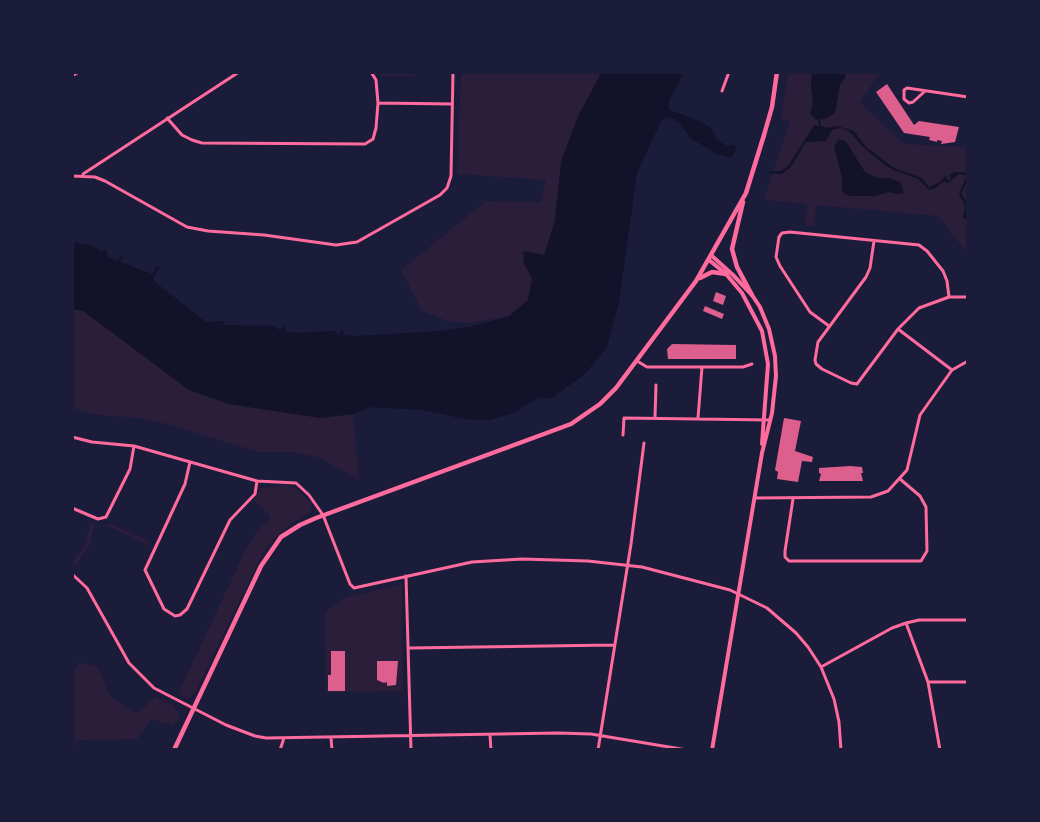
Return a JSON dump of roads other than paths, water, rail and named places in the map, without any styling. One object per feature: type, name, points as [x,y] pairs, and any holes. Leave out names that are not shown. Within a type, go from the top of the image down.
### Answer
[{"type":"main road","points":[[72,75],[77,72]]},
{"type":"main road","points":[[712,750],[776,376],[776,356],[769,329],[737,267],[732,249],[764,135],[777,72]]},
{"type":"main road","points":[[174,750],[267,555],[281,537],[323,516],[571,424],[600,404],[637,361],[696,281],[746,193]]},
{"type":"main road","points":[[711,258],[750,306],[762,331],[768,364],[762,420],[762,453]]},
{"type":"main road","points":[[711,258],[752,295]]},
{"type":"main road","points":[[696,281],[711,272],[726,274]]},
{"type":"main road","points":[[762,331],[769,329]]},
{"type":"street","points":[[82,175],[239,72]]},
{"type":"street","points":[[167,118],[182,135],[202,143],[365,144],[373,139],[378,103],[376,80],[371,72]]},
{"type":"street","points":[[72,176],[82,175],[105,181],[188,227],[346,245],[357,242],[440,195],[447,188],[451,176],[453,72]]},
{"type":"street","points":[[722,91],[729,72]]},
{"type":"street","points":[[924,92],[913,102],[909,103],[904,99],[904,90],[907,88],[968,98]]},
{"type":"street","points":[[378,103],[452,104]]},
{"type":"street","points":[[829,326],[810,312],[784,275],[776,256],[779,237],[782,233],[919,245],[927,251],[943,271],[949,297]]},
{"type":"street","points":[[874,241],[870,268],[818,342],[816,364],[855,384],[861,381],[898,329],[920,308],[949,297],[968,297]]},
{"type":"street","points":[[898,329],[952,370]]},
{"type":"street","points":[[637,361],[647,367],[743,367],[752,364]]},
{"type":"street","points":[[756,498],[871,497],[888,491],[900,479],[910,461],[920,415],[952,370],[968,361]]},
{"type":"street","points":[[698,418],[702,367]]},
{"type":"street","points":[[655,417],[657,385]]},
{"type":"street","points":[[623,435],[624,418],[770,420]]},
{"type":"street","points":[[72,437],[92,442],[134,446],[258,482],[296,483],[314,500],[323,516],[352,587],[357,588],[472,562],[522,558],[588,561],[642,567],[729,589],[767,608],[796,633],[821,667],[834,699],[839,722],[841,750]]},
{"type":"street","points":[[598,750],[644,443]]},
{"type":"street","points":[[72,508],[98,519],[106,517],[130,469],[134,446]]},
{"type":"street","points":[[190,461],[185,484],[145,570],[164,609],[175,616],[184,613],[187,609],[227,526],[255,494],[258,482]]},
{"type":"street","points":[[793,499],[784,551],[785,558],[789,561],[921,561],[927,551],[926,507],[920,496],[900,479]]},
{"type":"street","points":[[72,574],[87,588],[124,654],[143,678],[163,694],[242,732],[267,738],[558,733],[600,736],[687,750]]},
{"type":"street","points":[[406,576],[410,648],[411,750]]},
{"type":"street","points":[[821,667],[892,628],[906,623],[919,620],[968,620]]},
{"type":"street","points":[[906,623],[928,682],[940,750]]},
{"type":"street","points":[[410,648],[614,645]]},
{"type":"street","points":[[928,682],[968,682]]},
{"type":"street","points":[[490,735],[490,750]]},
{"type":"street","points":[[280,750],[284,738]]},
{"type":"street","points":[[332,738],[332,750]]},
{"type":"waterway","points":[[819,120],[820,126]]}]
